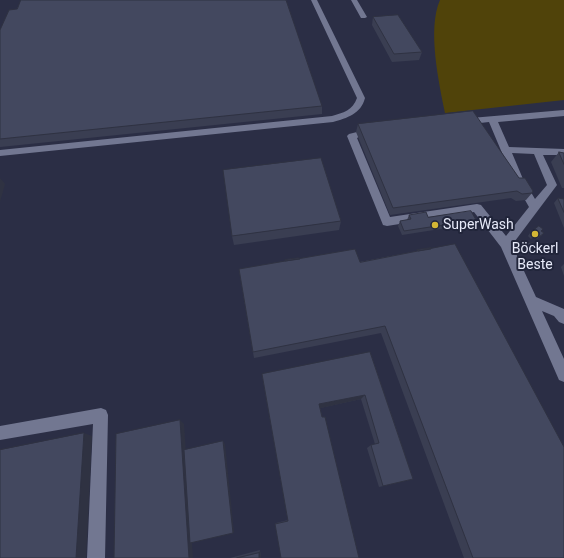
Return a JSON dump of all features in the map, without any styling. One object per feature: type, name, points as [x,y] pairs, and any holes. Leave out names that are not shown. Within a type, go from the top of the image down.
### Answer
[{"type":"lane","points":[[0,153],[333,119],[351,113],[360,104],[361,98],[314,0]]},
{"type":"lane","points":[[354,0],[363,17]]},
{"type":"lane","points":[[471,122],[564,113]]},
{"type":"lane","points":[[493,120],[518,179],[534,206]]},
{"type":"lane","points":[[357,136],[352,136],[386,222],[477,208],[506,244],[564,375]]},
{"type":"lane","points":[[507,150],[564,152]]},
{"type":"lane","points":[[506,244],[534,206],[552,185],[537,151]]},
{"type":"lane","points":[[531,301],[558,312],[564,318]]},
{"type":"lane","points":[[0,433],[101,415],[96,558]]},
{"type":"shaded area","points":[[440,0],[564,0],[564,100],[445,113],[437,72],[434,41],[436,12]]},
{"type":"building","points":[[21,0],[286,0],[322,106],[0,139],[0,30],[9,10],[17,9]]},
{"type":"building","points":[[398,15],[422,52],[394,54],[373,17]]},
{"type":"building","points":[[473,111],[519,178],[525,178],[533,191],[532,193],[522,194],[517,191],[393,208],[358,124]]},
{"type":"building","points":[[559,152],[564,153],[564,164]]},
{"type":"building","points":[[321,158],[341,221],[232,236],[223,170]]},
{"type":"building","points":[[558,198],[564,199],[564,212]]},
{"type":"building","points":[[471,211],[476,220],[404,231],[400,221],[411,219],[409,215],[426,212],[428,217]]},
{"type":"building","name":"Böckerl Beste","points":[[539,226],[543,229],[541,231],[544,233],[539,237],[536,235],[533,236],[530,233]]},
{"type":"building","points":[[525,242],[534,243],[537,251],[528,251]]},
{"type":"building","points":[[455,244],[564,447],[564,558],[473,558],[385,326],[253,352],[239,269],[355,249],[360,262]]},
{"type":"building","points":[[431,248],[418,251],[417,250]]},
{"type":"building","points":[[300,259],[285,261],[285,260]]},
{"type":"building","points":[[370,352],[413,479],[383,486],[371,445],[379,443],[365,395],[319,404],[322,417],[325,417],[359,558],[281,558],[275,524],[288,521],[262,374]]},
{"type":"building","points":[[180,420],[189,558],[114,558],[116,434]]},
{"type":"building","points":[[84,433],[76,558],[0,558],[0,450]]},
{"type":"building","points":[[223,441],[233,533],[190,543],[184,450]]},
{"type":"building","points":[[259,553],[259,558],[237,558]]},
{"type":"place","name":"SuperWash","points":[[435,225]]},
{"type":"place","name":"Böckerl Beste","points":[[535,234]]}]
